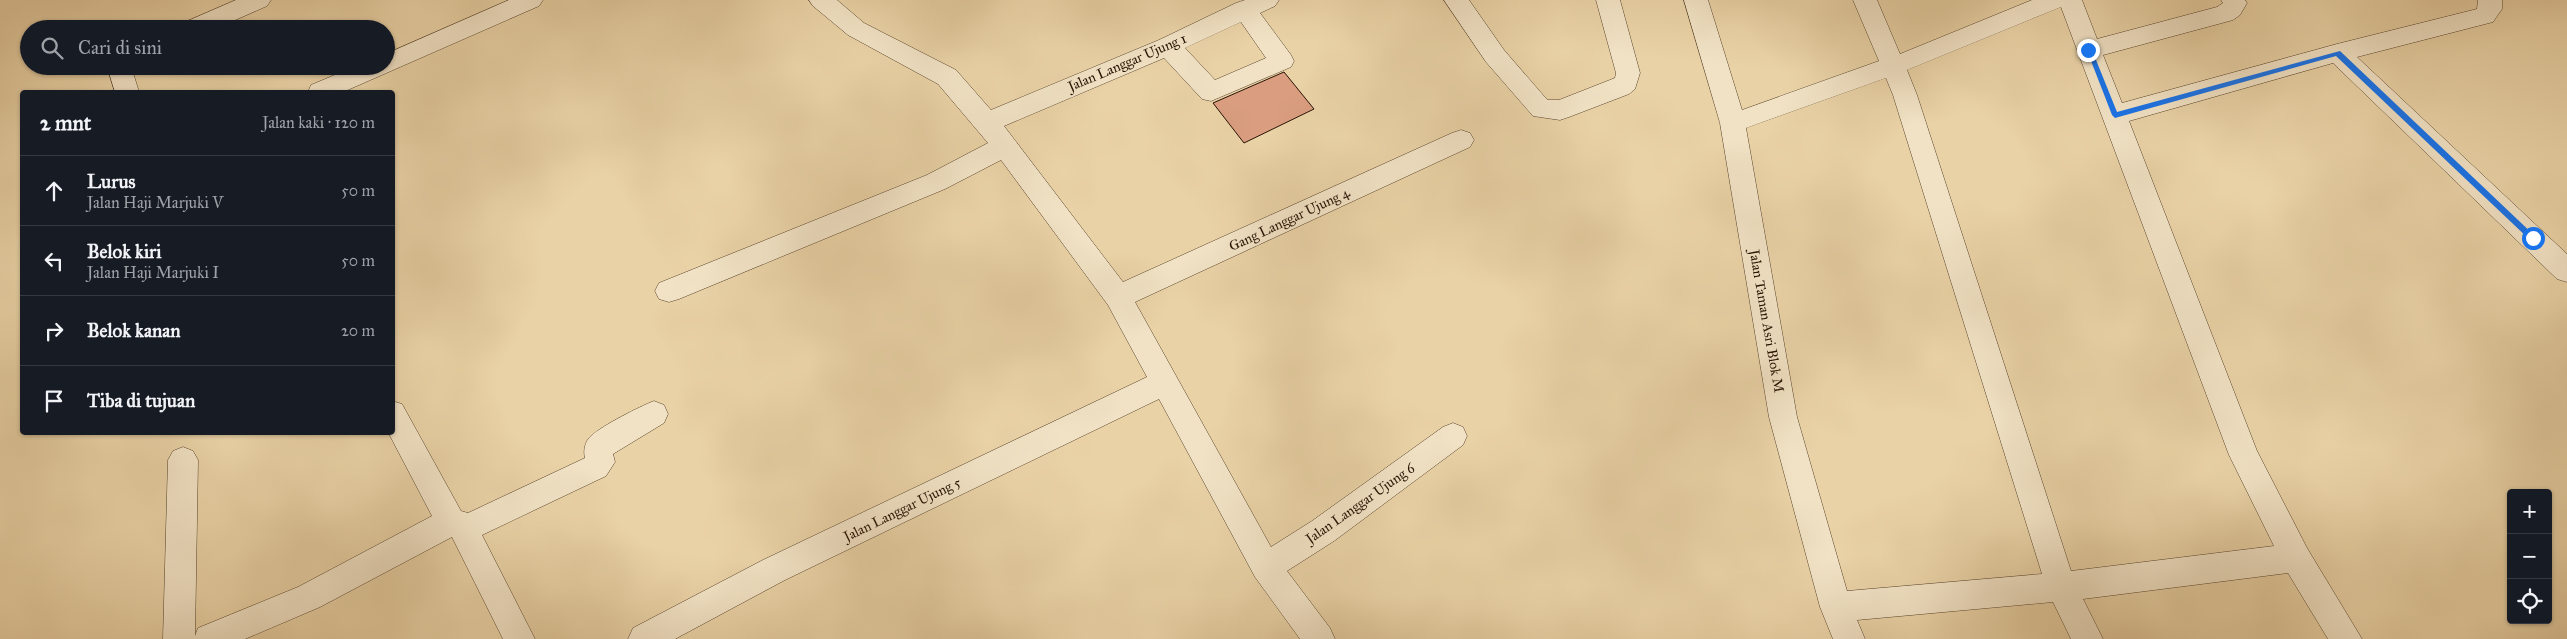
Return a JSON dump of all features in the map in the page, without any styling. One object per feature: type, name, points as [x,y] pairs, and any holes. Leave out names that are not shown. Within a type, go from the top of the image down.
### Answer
[{"type":"street","points":[[212,20],[260,0]]},
{"type":"street","points":[[395,60],[531,0]]},
{"type":"street","points":[[821,0],[856,29],[947,77],[987,122],[1118,297],[1163,383],[1266,567],[1319,639]]},
{"type":"street","name":"Jalan Langgar Ujung 1","points":[[987,122],[1168,46],[1266,0]]},
{"type":"street","points":[[1456,0],[1495,56],[1534,102],[1542,109],[1551,110],[1569,107],[1620,87],[1626,82],[1628,73],[1611,7]]},
{"type":"street","name":"Jalan Taman Asri Blok M","points":[[1696,0],[1732,123],[1783,417],[1836,607],[1849,639]]},
{"type":"street","points":[[1865,0],[1905,94],[2061,587],[2087,639]]},
{"type":"street","points":[[1732,123],[1893,66],[2055,0]]},
{"type":"street","points":[[2070,0],[2244,455],[2296,558],[2346,639]]},
{"type":"street","points":[[2088,50],[2225,14],[2232,9],[2235,3],[2233,0]]},
{"type":"street","points":[[2115,115],[2337,53],[2485,16],[2490,10],[2490,0]]},
{"type":"street","points":[[1168,46],[1211,92],[1282,60],[1244,9]]},
{"type":"street","points":[[2337,53],[2567,271]]},
{"type":"street","points":[[122,75],[126,90]]},
{"type":"street","points":[[325,90],[360,75]]},
{"type":"street","name":"Gang Langgar Ujung 4","points":[[1118,297],[1461,140]]},
{"type":"street","points":[[670,291],[936,182],[1005,146]]},
{"type":"street","name":"Jalan Langgar Ujung 5","points":[[644,639],[774,570],[1163,383]]},
{"type":"street","points":[[209,639],[309,597],[456,524],[469,526],[596,467],[600,462],[598,450],[600,446],[654,414]]},
{"type":"street","points":[[395,418],[519,639]]},
{"type":"street","name":"Jalan Langgar Ujung 6","points":[[1266,567],[1323,531],[1453,436]]},
{"type":"street","points":[[179,639],[183,460]]},
{"type":"street","points":[[1836,607],[2061,587],[2296,558]]},
{"type":"building","points":[[1284,72],[1314,109],[1244,143],[1213,103]]},
{"type":"route","points":[[2088,50],[2115,115],[2337,53],[2533,238]]}]
